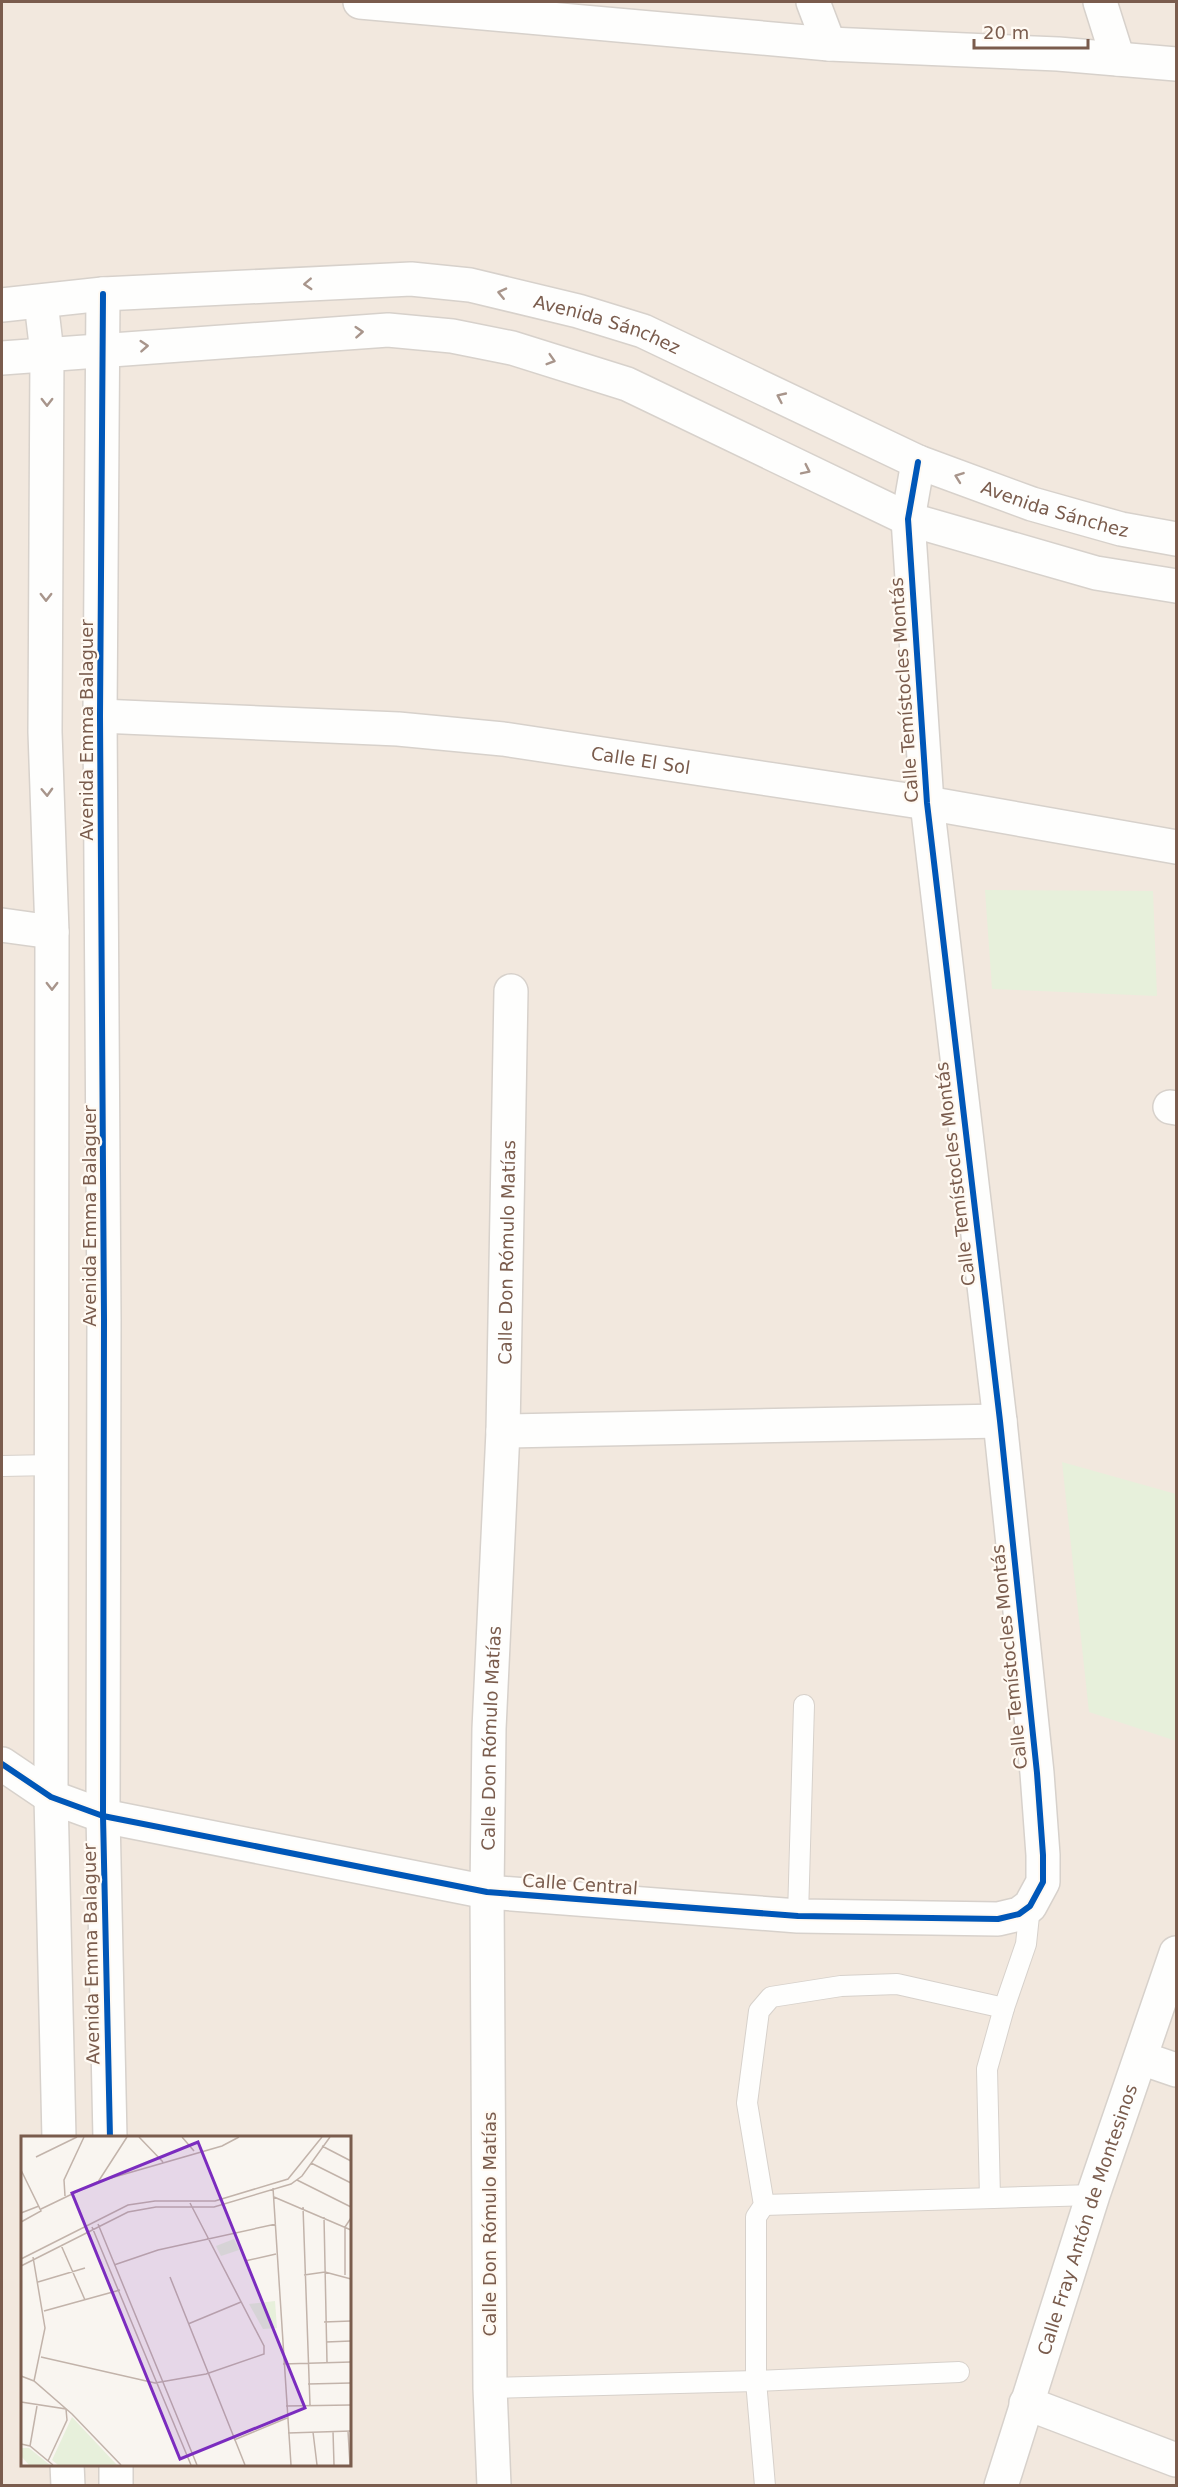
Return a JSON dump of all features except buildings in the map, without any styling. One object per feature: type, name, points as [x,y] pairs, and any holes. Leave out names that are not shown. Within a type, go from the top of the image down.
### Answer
[{"type":"street","points":[[360,2],[829,44],[1176,64]]},
{"type":"street","points":[[813,2],[829,44]]},
{"type":"street","points":[[1100,2],[1118,59]]},
{"type":"street","name":"Avenida Sánchez","points":[[2,305],[103,294],[411,279],[470,285],[578,311],[643,331],[918,462],[1032,504],[1121,529],[1176,539]]},
{"type":"street","name":"Avenida Emma Balaguer","points":[[103,294],[100,716],[105,1320],[103,1816],[110,2136]]},
{"type":"street","name":"Avenida Emma Balaguer","points":[[41,302],[47,353],[45,732],[52,932],[51,1797],[59,2136]]},
{"type":"street","points":[[2,358],[388,330],[452,336],[502,346],[627,384],[908,519],[1096,573],[1176,586]]},
{"type":"street","name":"Calle Temístocles Montás","points":[[918,462],[908,519],[927,803],[1000,1421],[1037,1773],[1037,1894]]},
{"type":"street","name":"Calle El Sol","points":[[100,716],[398,729],[472,735],[927,803],[1176,847]]},
{"type":"street","points":[[2,925],[52,932],[102,935]]},
{"type":"street","name":"Calle Don Rómulo Matías","points":[[494,2486],[490,2388],[487,1892],[489,1729],[503,1431],[511,991]]},
{"type":"street","points":[[503,1431],[1000,1421]]},
{"type":"street","name":"Calle Central","points":[[2,1764],[51,1797],[103,1816],[487,1892],[798,1916],[998,1919],[1019,1914],[1037,1894]]},
{"type":"street","name":"Calle Fray Antón de Montesinos","points":[[1001,2486],[1093,2195],[1176,1953]]},
{"type":"street","points":[[1141,2058],[1176,2070]]},
{"type":"street","points":[[1026,2403],[1176,2460]]},
{"type":"street","points":[[68,2466],[68,2486]]},
{"type":"street","points":[[116,2466],[117,2486]]},
{"type":"lane","points":[[2,1466],[52,1465]]},
{"type":"lane","points":[[798,1916],[804,1705]]},
{"type":"lane","points":[[990,2198],[987,2069],[1004,2008],[1026,1944],[1037,1894]]},
{"type":"lane","points":[[765,2486],[756,2381],[756,2217],[764,2205],[747,2103],[759,2011],[771,1997],[841,1986],[897,1984],[1004,2008]]},
{"type":"lane","points":[[764,2205],[1093,2195]]},
{"type":"lane","points":[[490,2388],[756,2381],[959,2372]]},
{"type":"shaded area","points":[[2,2],[1176,2],[1176,2485],[2,2486]]},
{"type":"green space","points":[[985,890],[1153,891],[1157,996],[992,989]]},
{"type":"green space","points":[[1062,1462],[1176,1494],[1176,1741],[1089,1712]]},
{"type":"cycle path","points":[[103,294],[100,716],[104,1319],[103,1816],[110,2136]]},
{"type":"cycle path","points":[[2,1764],[51,1797],[103,1816],[487,1892],[798,1916],[998,1919],[1019,1914],[1030,1906],[1043,1882],[1037,1773],[1000,1421],[927,803],[908,519],[918,462]]}]
